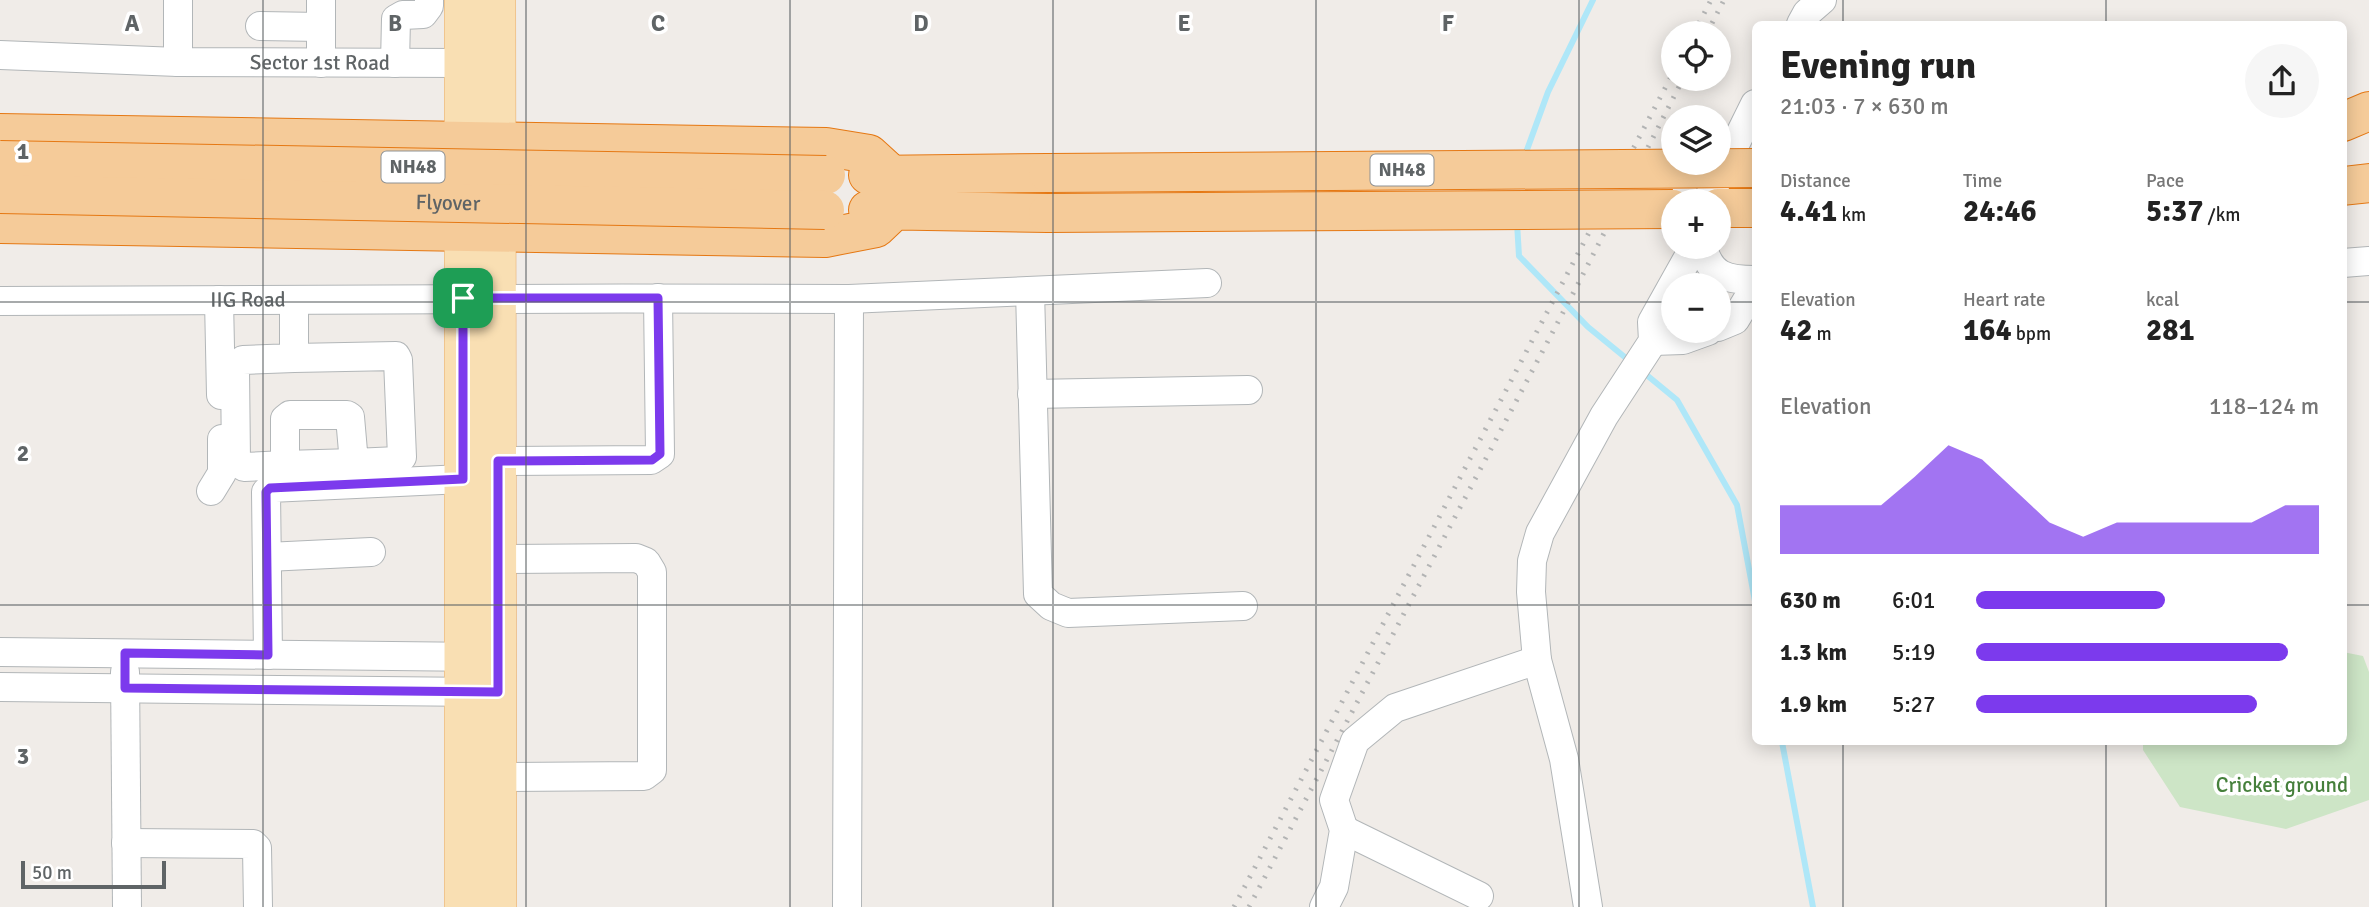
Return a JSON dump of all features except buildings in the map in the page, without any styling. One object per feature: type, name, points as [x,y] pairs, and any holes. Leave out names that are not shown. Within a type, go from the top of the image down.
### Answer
[{"type":"highway","points":[[2347,120],[2369,111]]},
{"type":"highway","points":[[0,133],[826,147],[869,154],[893,193],[876,228],[825,237],[0,224]]},
{"type":"highway","name":"Flyover","points":[[0,160],[825,192]]},
{"type":"highway","name":"NH48","points":[[893,193],[1048,173],[1752,168]]},
{"type":"highway","points":[[2347,186],[2369,183]]},
{"type":"highway","name":"NH48","points":[[893,193],[1048,213],[1661,209]]},
{"type":"highway","name":"Flyover","points":[[0,194],[893,193]]},
{"type":"highway","points":[[1731,208],[1752,208]]},
{"type":"main road","points":[[463,0],[463,63],[480,141]]},
{"type":"main road","points":[[497,0],[480,141],[480,298],[463,479],[481,674],[498,777],[498,907]]},
{"type":"main road","points":[[463,907],[481,674],[498,559],[498,461],[480,298]]},
{"type":"street","points":[[178,0],[178,62]]},
{"type":"street","points":[[395,63],[396,19],[403,15],[423,13],[429,6],[429,0]]},
{"type":"street","points":[[1803,21],[1807,13],[1822,0]]},
{"type":"street","points":[[260,26],[321,14],[321,63]]},
{"type":"street","points":[[360,50],[382,50],[384,41],[395,35]]},
{"type":"street","name":"Sector 1st Road","points":[[0,55],[178,62],[463,63]]},
{"type":"street","points":[[1713,189],[1752,110]]},
{"type":"street","points":[[1588,907],[1564,759],[1537,660],[1531,592],[1532,561],[1540,533],[1604,416],[1651,344],[1652,322],[1687,259]]},
{"type":"street","points":[[1706,259],[1720,275],[1752,280]]},
{"type":"street","points":[[2347,263],[2369,261]]},
{"type":"street","name":"IIG Road","points":[[0,301],[849,299],[1207,283]]},
{"type":"street","points":[[1030,291],[1038,594],[1051,607],[1068,613],[1243,606]]},
{"type":"street","points":[[1731,322],[1735,320],[1752,292]]},
{"type":"street","points":[[498,461],[652,460],[660,454],[658,298]]},
{"type":"street","points":[[847,907],[849,299]]},
{"type":"street","points":[[211,491],[222,473],[219,300]]},
{"type":"street","points":[[294,301],[294,358]]},
{"type":"street","points":[[1651,344],[1661,343]]},
{"type":"street","points":[[396,356],[402,457],[398,461],[354,463],[244,467],[236,461],[235,369],[243,360],[396,356]]},
{"type":"street","points":[[1032,394],[1248,390]]},
{"type":"street","points":[[285,465],[285,419],[290,415],[350,417],[354,463]]},
{"type":"street","points":[[268,655],[266,492],[270,488],[463,479]]},
{"type":"street","points":[[267,557],[371,552]]},
{"type":"street","points":[[498,559],[636,558],[646,562],[652,572],[652,770],[644,776],[498,777]]},
{"type":"street","points":[[0,652],[268,655],[481,674]]},
{"type":"street","points":[[125,653],[127,907]]},
{"type":"street","points":[[1324,907],[1334,887],[1345,830],[1334,800],[1355,741],[1395,708],[1537,660]]},
{"type":"street","points":[[0,687],[125,688],[481,674]]},
{"type":"street","points":[[1345,830],[1479,896]]},
{"type":"street","points":[[126,843],[253,844],[257,848],[258,907]]},
{"type":"green space","name":"Cricket ground","points":[[2347,653],[2363,656],[2369,672],[2369,800],[2286,829],[2180,807],[2143,750],[2143,745],[2347,745]]},
{"type":"waterway","points":[[1524,158],[1548,92],[1593,0]]},
{"type":"waterway","points":[[1517,223],[1519,256],[1588,327],[1632,363]]},
{"type":"waterway","points":[[1643,372],[1677,400],[1737,505],[1752,585]]},
{"type":"waterway","points":[[1783,745],[1813,907]]},
{"type":"railway","points":[[1700,21],[1711,0]]},
{"type":"railway","points":[[1713,21],[1724,0]]},
{"type":"railway","points":[[1234,907],[1664,91]]},
{"type":"railway","points":[[1249,907],[1577,286],[1677,91]]},
{"type":"route","points":[[463,298],[658,298],[660,454],[652,460],[498,461],[498,692],[125,688],[125,653],[268,655],[266,492],[270,488],[463,479],[463,298]]}]
